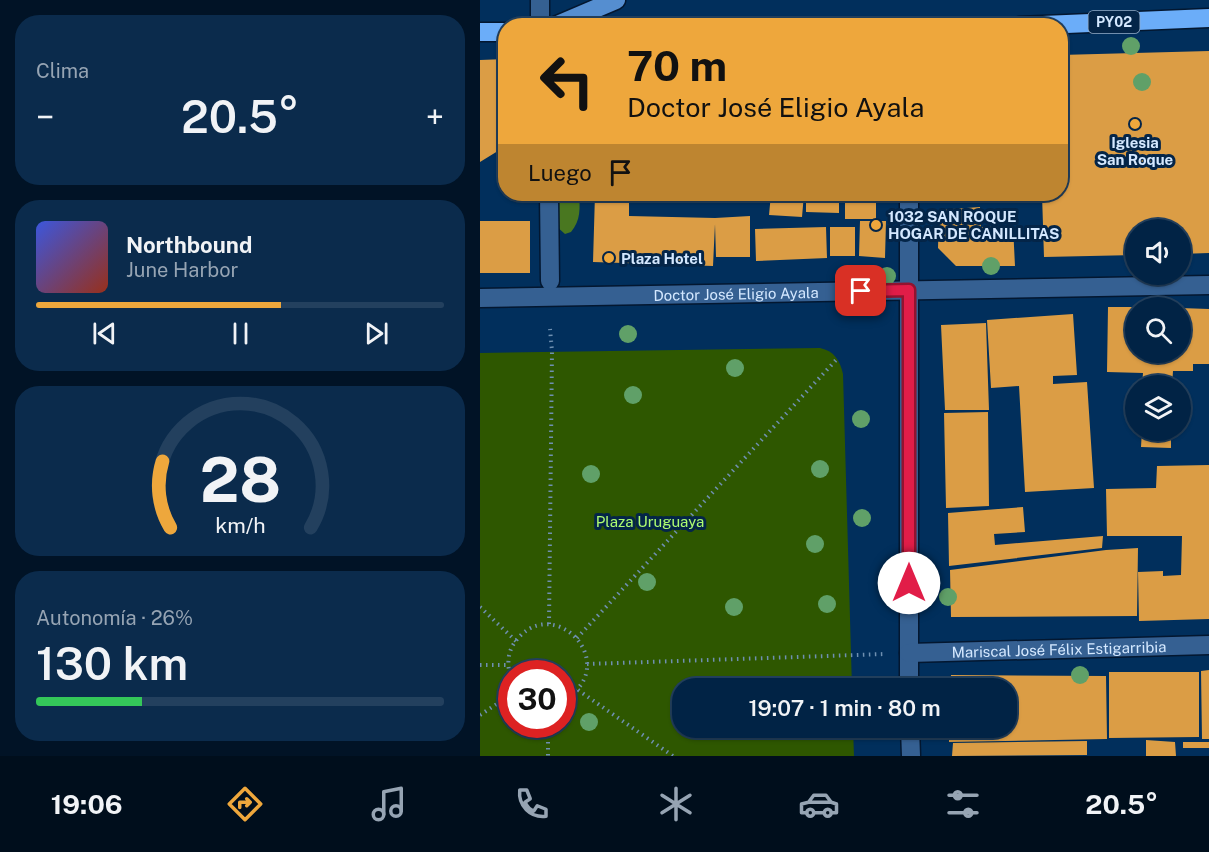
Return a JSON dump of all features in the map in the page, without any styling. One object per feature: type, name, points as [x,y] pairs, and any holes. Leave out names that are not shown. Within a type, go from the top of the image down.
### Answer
[{"type":"highway","name":"PY02","points":[[1068,24],[1209,18]]},
{"type":"highway","points":[[480,32],[498,32]]},
{"type":"main road","points":[[574,18],[616,0]]},
{"type":"street","points":[[540,0],[540,18]]},
{"type":"street","points":[[549,201],[550,281]]},
{"type":"street","points":[[909,201],[909,678]]},
{"type":"street","name":"Doctor José Eligio Ayala","points":[[480,298],[1209,285]]},
{"type":"street","name":"Mariscal José Félix Estigarribia","points":[[909,653],[1209,645]]},
{"type":"street","points":[[910,738],[911,756]]},
{"type":"path","points":[[549,624],[552,363],[550,329]]},
{"type":"path","points":[[578,638],[837,359]]},
{"type":"path","points":[[480,607],[516,641]]},
{"type":"path","points":[[509,660],[510,649],[527,630],[538,625],[549,624],[563,627],[583,644],[587,657],[587,671],[583,684],[578,690],[673,756]]},
{"type":"path","points":[[587,664],[909,653]]},
{"type":"path","points":[[480,666],[498,665]]},
{"type":"path","points":[[480,715],[498,703]]},
{"type":"path","points":[[548,738],[548,756]]},
{"type":"green space","points":[[551,201],[579,201],[578,218],[571,232],[565,234],[556,226]]},
{"type":"green space","name":"Plaza Uruguaya","points":[[820,348],[836,357],[843,374],[852,678],[672,678],[672,738],[853,738],[854,756],[480,756],[480,353]]},
{"type":"building","name":"Iglesia San Roque","points":[[1209,51],[1209,253],[1191,254],[1191,219],[1125,219],[1125,255],[1044,257],[1042,201],[1068,201],[1068,55]]},
{"type":"building","points":[[498,59],[498,151],[480,162],[480,60]]},
{"type":"building","points":[[595,201],[629,201],[629,216],[715,218],[750,216],[750,257],[716,257],[715,224],[713,266],[593,262]]},
{"type":"building","points":[[770,201],[803,201],[802,217],[769,215]]},
{"type":"building","points":[[806,201],[839,201],[839,213],[806,212]]},
{"type":"building","points":[[845,201],[876,201],[876,219],[845,219]]},
{"type":"building","points":[[980,207],[981,227],[1013,226],[1015,266],[956,266],[938,248],[939,210]]},
{"type":"building","points":[[480,221],[530,221],[530,273],[480,273]]},
{"type":"building","points":[[860,221],[886,221],[885,258],[859,256]]},
{"type":"building","points":[[826,227],[827,258],[756,261],[755,229]]},
{"type":"building","points":[[830,227],[855,227],[855,256],[830,256]]},
{"type":"building","points":[[1108,307],[1125,307],[1125,363],[1191,363],[1191,308],[1209,309],[1209,364],[1193,364],[1193,371],[1173,371],[1173,375],[1107,372]]},
{"type":"building","points":[[1073,314],[1077,375],[1053,376],[1053,384],[1087,382],[1094,488],[1025,492],[1019,386],[991,388],[987,320]]},
{"type":"building","points":[[986,323],[989,410],[945,410],[941,325]]},
{"type":"building","points":[[988,412],[989,506],[946,508],[944,413]]},
{"type":"building","points":[[1141,441],[1171,441],[1171,448],[1141,447]]},
{"type":"building","points":[[1209,465],[1209,619],[1139,621],[1138,572],[1163,571],[1163,576],[1181,575],[1182,536],[1107,536],[1106,489],[1156,488],[1157,466]]},
{"type":"building","points":[[1023,507],[1025,532],[994,534],[995,545],[1103,536],[1102,548],[949,566],[948,513]]},
{"type":"building","points":[[1138,548],[1137,616],[951,617],[950,570]]},
{"type":"building","points":[[1209,670],[1209,739],[1202,739],[1201,671]]},
{"type":"building","points":[[1109,672],[1199,672],[1199,737],[1109,738]]},
{"type":"building","points":[[951,675],[1106,676],[1107,739],[949,742],[949,738],[1017,738],[1017,678],[951,678]]},
{"type":"building","points":[[1146,740],[1175,742],[1176,756],[1146,756]]},
{"type":"building","points":[[1087,741],[1087,755],[952,756],[953,743]]},
{"type":"building","points":[[1183,742],[1209,742],[1209,748],[1183,748]]},
{"type":"place","name":"Iglesia San Roque","points":[[1135,124]]},
{"type":"place","name":"1032 SAN ROQUE HOGAR DE CANILLITAS","points":[[876,225]]},
{"type":"place","name":"Plaza Hotel","points":[[609,258]]},
{"type":"route","points":[[861,291],[909,290],[909,583]]}]
